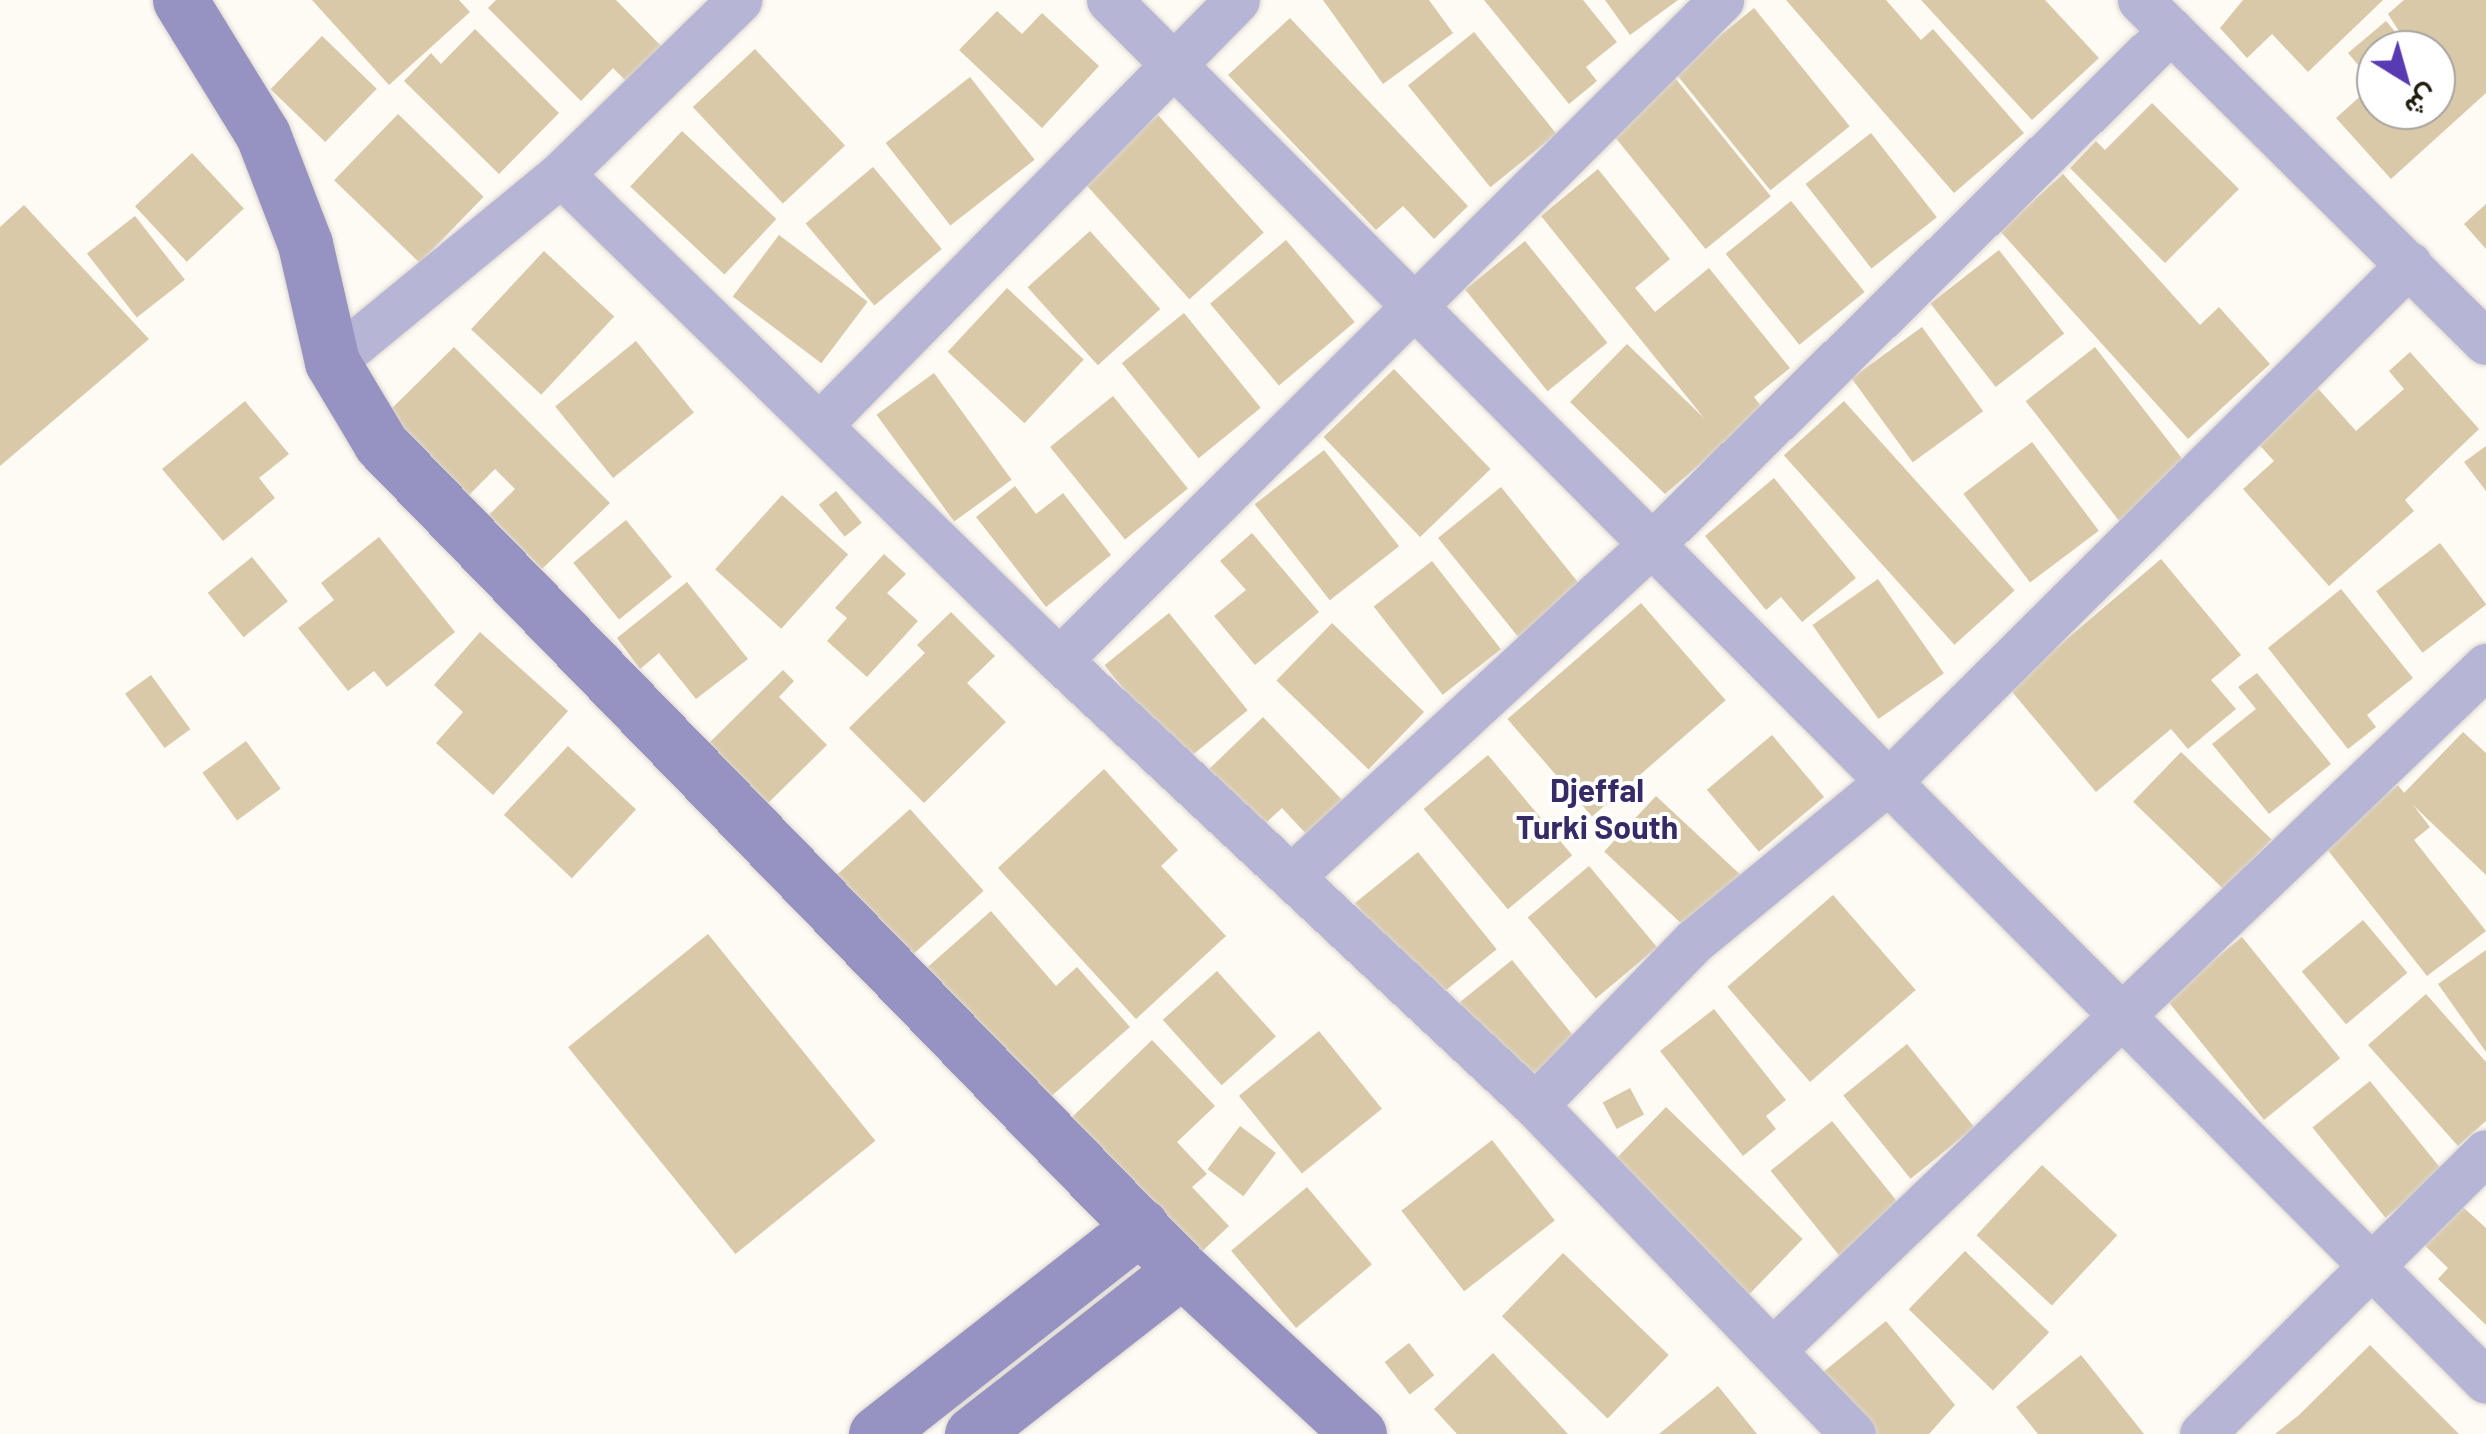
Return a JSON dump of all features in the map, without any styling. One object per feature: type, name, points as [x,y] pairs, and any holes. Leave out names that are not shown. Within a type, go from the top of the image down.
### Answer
[{"type":"street","points":[[180,0],[262,135],[305,244],[332,362],[381,444],[433,505],[1182,1270],[1359,1434]]},
{"type":"street","points":[[332,362],[561,174],[740,0]]},
{"type":"street","points":[[1109,0],[2127,1018],[2366,1265],[2486,1381]]},
{"type":"street","points":[[820,423],[1237,0]]},
{"type":"street","points":[[1059,660],[1721,0]]},
{"type":"street","points":[[1293,875],[1652,544],[2155,15],[2486,342]]},
{"type":"street","points":[[561,174],[1059,660],[1535,1105],[1853,1434]]},
{"type":"street","points":[[1535,1105],[1694,941],[1890,780],[2409,264]]},
{"type":"street","points":[[1774,1349],[2127,1018],[2486,666]]},
{"type":"street","points":[[2202,1434],[2366,1265],[2486,1152]]},
{"type":"street","points":[[876,1434],[1141,1226]]},
{"type":"street","points":[[972,1434],[1182,1270]]},
{"type":"building","points":[[312,0],[459,0],[470,12],[389,85]]},
{"type":"building","points":[[496,0],[616,0],[663,48],[628,83],[613,68],[581,101],[488,8]]},
{"type":"building","points":[[1323,0],[1429,0],[1453,33],[1383,84]]},
{"type":"building","points":[[1484,0],[1583,0],[1617,42],[1586,67],[1597,81],[1569,104]]},
{"type":"building","points":[[1605,0],[1678,0],[1630,35]]},
{"type":"building","points":[[1786,0],[1886,0],[1921,40],[1933,29],[2024,133],[1954,193]]},
{"type":"building","points":[[1921,0],[2045,0],[2099,58],[2032,120]]},
{"type":"building","points":[[2243,0],[2383,0],[2308,72],[2272,34],[2247,58],[2220,28]]},
{"type":"building","points":[[2404,0],[2486,0],[2486,93],[2456,120],[2456,30],[2398,30],[2388,14]]},
{"type":"building","points":[[1754,8],[1850,126],[1770,190],[1675,72]]},
{"type":"building","points":[[997,11],[1022,34],[1042,13],[1099,66],[1042,128],[959,50]]},
{"type":"building","points":[[1290,18],[1468,206],[1434,239],[1403,206],[1376,230],[1228,75]]},
{"type":"building","points":[[2386,21],[2394,30],[2375,30]]},
{"type":"building","points":[[475,29],[559,113],[499,174],[404,81],[431,53],[441,64]]},
{"type":"building","points":[[1474,32],[1556,134],[1490,187],[1408,85]]},
{"type":"building","points":[[322,36],[377,89],[325,142],[271,89]]},
{"type":"building","points":[[2356,46],[2356,62],[2348,53]]},
{"type":"building","points":[[755,49],[845,146],[783,204],[693,107]]},
{"type":"building","points":[[1667,68],[1771,196],[1706,249],[1602,121]]},
{"type":"building","points":[[970,77],[1035,160],[950,226],[886,143]]},
{"type":"building","points":[[2356,100],[2356,130],[2445,130],[2391,179],[2336,118]]},
{"type":"building","points":[[2152,103],[2239,189],[2165,263],[2070,168],[2096,141],[2105,150]]},
{"type":"building","points":[[398,114],[484,197],[420,263],[334,180]]},
{"type":"building","points":[[1158,115],[1264,232],[1189,299],[1084,182]]},
{"type":"building","points":[[682,131],[776,219],[725,275],[630,187]]},
{"type":"building","points":[[1871,133],[1937,217],[1871,268],[1806,184]]},
{"type":"building","points":[[192,153],[244,209],[187,262],[135,206]]},
{"type":"building","points":[[873,167],[942,249],[874,306],[806,224]]},
{"type":"building","points":[[1598,169],[1670,259],[1635,288],[1655,312],[1709,268],[1790,368],[1754,397],[1764,410],[1665,494],[1570,402],[1627,344],[1704,418],[1541,216]]},
{"type":"building","points":[[2063,174],[2200,325],[2219,307],[2270,364],[2188,439],[2000,231]]},
{"type":"building","points":[[1791,201],[1865,292],[1799,345],[1726,254]]},
{"type":"building","points":[[2486,204],[2486,249],[2464,224]]},
{"type":"building","points":[[24,205],[149,339],[0,466],[0,227]]},
{"type":"building","points":[[135,216],[185,280],[137,317],[87,254]]},
{"type":"building","points":[[1090,231],[1160,309],[1098,365],[1028,287]]},
{"type":"building","points":[[779,235],[868,302],[821,363],[733,296]]},
{"type":"building","points":[[1286,240],[1355,322],[1279,386],[1210,304]]},
{"type":"building","points":[[1525,241],[1607,343],[1548,391],[1465,289]]},
{"type":"building","points":[[1999,250],[2064,334],[1996,387],[1930,304]]},
{"type":"building","points":[[544,251],[614,316],[541,395],[471,329]]},
{"type":"building","points":[[1007,288],[1084,360],[1024,423],[948,352]]},
{"type":"building","points":[[1184,313],[1261,408],[1199,458],[1122,363]]},
{"type":"building","points":[[1922,327],[1983,411],[1913,462],[1852,378]]},
{"type":"building","points":[[636,341],[694,412],[613,478],[555,406]]},
{"type":"building","points":[[454,347],[610,503],[542,569],[489,515],[515,489],[495,469],[459,505],[377,423]]},
{"type":"building","points":[[2095,347],[2192,471],[2122,525],[2026,401]]},
{"type":"building","points":[[2410,352],[2479,429],[2405,500],[2414,511],[2329,586],[2243,489],[2274,461],[2253,438],[2314,384],[2356,431],[2404,389],[2389,371]]},
{"type":"building","points":[[1394,369],[1491,469],[1420,537],[1324,437]]},
{"type":"building","points":[[934,373],[1012,480],[954,522],[877,415]]},
{"type":"building","points":[[1113,396],[1188,488],[1125,539],[1050,447]]},
{"type":"building","points":[[245,401],[289,454],[259,478],[275,498],[223,541],[162,469]]},
{"type":"building","points":[[1844,401],[2015,591],[1954,645],[1784,455]]},
{"type":"building","points":[[2032,442],[2099,531],[2030,582],[1963,494]]},
{"type":"building","points":[[2486,446],[2486,491],[2464,462]]},
{"type":"building","points":[[1324,450],[1399,546],[1330,600],[1255,504]]},
{"type":"building","points":[[1774,478],[1856,578],[1802,622],[1781,597],[1766,610],[1705,536]]},
{"type":"building","points":[[1015,486],[1036,514],[1063,493],[1111,555],[1046,607],[976,517]]},
{"type":"building","points":[[1501,487],[1585,591],[1522,642],[1438,538]]},
{"type":"building","points":[[836,491],[862,523],[845,537],[819,505]]},
{"type":"building","points":[[782,495],[848,555],[781,629],[715,569]]},
{"type":"building","points":[[626,520],[672,577],[619,620],[573,563]]},
{"type":"building","points":[[1252,533],[1319,612],[1255,665],[1214,616],[1246,590],[1220,561]]},
{"type":"building","points":[[379,537],[455,632],[387,687],[374,671],[348,691],[298,628],[334,600],[321,583]]},
{"type":"building","points":[[2440,543],[2486,605],[2422,653],[2376,591]]},
{"type":"building","points":[[884,554],[906,574],[887,593],[918,621],[867,677],[827,641],[847,618],[835,608]]},
{"type":"building","points":[[252,557],[288,601],[244,637],[208,593]]},
{"type":"building","points":[[2161,559],[2241,655],[2211,680],[2236,709],[2188,749],[2171,729],[2096,792],[2009,688]]},
{"type":"building","points":[[1432,561],[1501,649],[1443,695],[1374,607]]},
{"type":"building","points":[[1878,579],[1944,673],[1878,719],[1812,625]]},
{"type":"building","points":[[687,582],[748,659],[696,699],[659,653],[640,669],[617,638]]},
{"type":"building","points":[[2341,589],[2413,678],[2367,715],[2376,727],[2348,749],[2268,648]]},
{"type":"building","points":[[1641,603],[1726,700],[1592,816],[1507,719]]},
{"type":"building","points":[[951,612],[995,656],[967,683],[1006,722],[924,803],[849,728],[925,653],[917,645]]},
{"type":"building","points":[[1169,613],[1248,710],[1183,762],[1104,665]]},
{"type":"building","points":[[1332,623],[1424,712],[1369,769],[1276,681]]},
{"type":"building","points":[[480,632],[568,711],[493,795],[436,743],[463,712],[434,685]]},
{"type":"building","points":[[783,670],[794,681],[779,697],[827,745],[761,810],[702,750]]},
{"type":"building","points":[[2257,673],[2331,764],[2269,814],[2212,744],[2256,709],[2238,687]]},
{"type":"building","points":[[151,675],[190,729],[164,748],[125,694]]},
{"type":"building","points":[[1263,717],[1346,804],[1310,838],[1282,808],[1257,831],[1204,774]]},
{"type":"building","points":[[2463,732],[2486,753],[2486,875],[2413,805],[2430,827],[2414,840],[2486,931],[2427,976],[2323,844],[2398,785],[2404,793]]},
{"type":"building","points":[[1772,735],[1824,797],[1759,852],[1707,790]]},
{"type":"building","points":[[246,741],[281,789],[237,820],[202,773]]},
{"type":"building","points":[[568,746],[636,809],[572,878],[504,815]]},
{"type":"building","points":[[2181,752],[2272,840],[2224,889],[2133,802]]},
{"type":"building","points":[[1488,755],[1572,855],[1508,909],[1424,809]]},
{"type":"building","points":[[1104,769],[1178,850],[1161,866],[1226,936],[1136,1019],[998,868]]},
{"type":"building","points":[[1656,796],[1745,879],[1693,935],[1604,852]]},
{"type":"building","points":[[910,809],[984,891],[906,961],[832,879]]},
{"type":"building","points":[[1418,852],[1497,949],[1434,1000],[1355,903]]},
{"type":"building","points":[[1589,866],[1657,947],[1596,999],[1528,917]]},
{"type":"building","points":[[1833,895],[1916,990],[1810,1082],[1727,987]]},
{"type":"building","points":[[991,911],[1056,986],[1077,967],[1130,1027],[1039,1107],[921,973]]},
{"type":"building","points":[[2363,920],[2407,973],[2346,1024],[2302,971]]},
{"type":"building","points":[[708,934],[875,1141],[736,1254],[568,1047]]},
{"type":"building","points":[[2242,937],[2340,1058],[2264,1120],[2166,999]]},
{"type":"building","points":[[2486,950],[2486,1052],[2438,984]]},
{"type":"building","points":[[1512,960],[1577,1041],[1520,1087],[1454,1007]]},
{"type":"building","points":[[1217,971],[1276,1036],[1222,1085],[1163,1020]]},
{"type":"building","points":[[2426,994],[2486,1062],[2486,1121],[2458,1146],[2368,1045]]},
{"type":"building","points":[[1714,1009],[1786,1100],[1766,1116],[1776,1129],[1743,1156],[1660,1051]]},
{"type":"building","points":[[1319,1031],[1382,1109],[1302,1174],[1239,1096]]},
{"type":"building","points":[[1152,1040],[1215,1106],[1177,1142],[1207,1174],[1192,1187],[1229,1226],[1196,1257],[1067,1122]]},
{"type":"building","points":[[1907,1044],[1974,1127],[1911,1179],[1843,1096]]},
{"type":"building","points":[[2370,1081],[2443,1171],[2385,1218],[2312,1128]]},
{"type":"building","points":[[1630,1088],[1644,1114],[1617,1129],[1603,1103]]},
{"type":"building","points":[[1666,1107],[1803,1239],[1745,1299],[1608,1167]]},
{"type":"building","points":[[1832,1121],[1902,1208],[1841,1258],[1771,1171]]},
{"type":"building","points":[[1240,1126],[1276,1153],[1243,1196],[1208,1169]]},
{"type":"building","points":[[1492,1140],[1555,1220],[1464,1291],[1401,1211]]},
{"type":"building","points":[[2042,1165],[2117,1235],[2052,1305],[1977,1235]]},
{"type":"building","points":[[1307,1187],[1372,1264],[1296,1328],[1231,1251]]},
{"type":"building","points":[[2455,1200],[2486,1228],[2486,1325],[2438,1279],[2448,1268],[2418,1239]]},
{"type":"building","points":[[1965,1251],[2049,1332],[1993,1391],[1909,1309]]},
{"type":"building","points":[[1563,1253],[1669,1355],[1608,1418],[1502,1316]]},
{"type":"building","points":[[1886,1321],[1955,1405],[1929,1434],[1872,1434],[1822,1373]]},
{"type":"building","points":[[1409,1343],[1434,1375],[1410,1394],[1385,1362]]},
{"type":"building","points":[[2370,1345],[2459,1434],[2275,1434],[2299,1415]]},
{"type":"building","points":[[1493,1353],[1568,1434],[1457,1434],[1434,1409]]},
{"type":"building","points":[[2081,1355],[2144,1434],[2038,1434],[2016,1407]]},
{"type":"building","points":[[1718,1386],[1757,1434],[1659,1434]]},
{"type":"district","name":"Djeffal Turki South","points":[[1597,808]]}]
